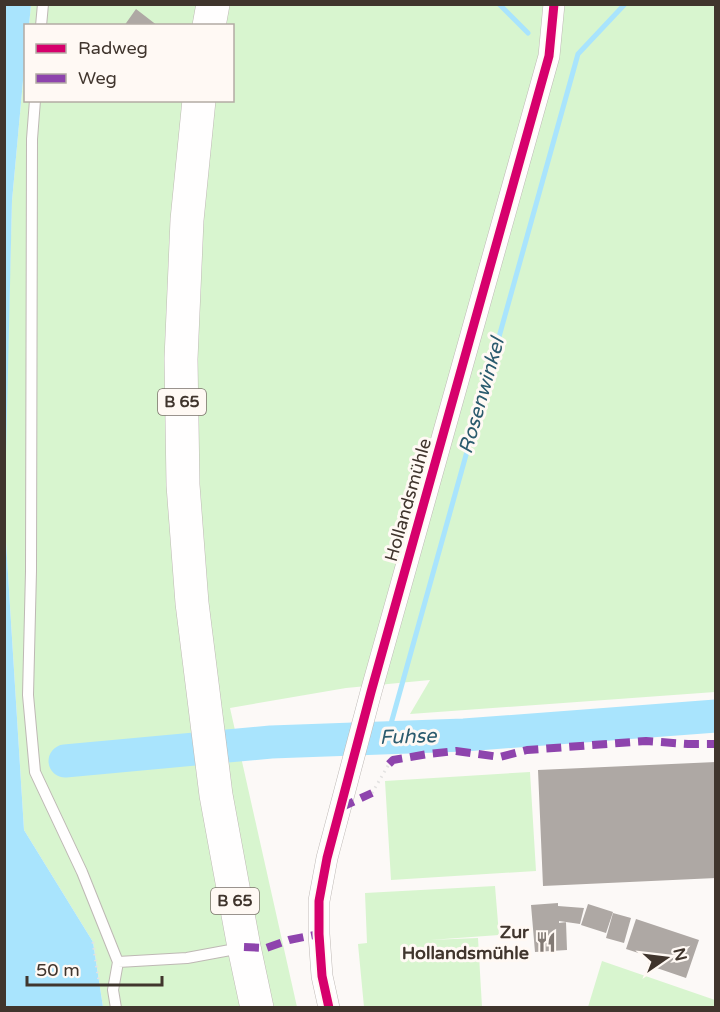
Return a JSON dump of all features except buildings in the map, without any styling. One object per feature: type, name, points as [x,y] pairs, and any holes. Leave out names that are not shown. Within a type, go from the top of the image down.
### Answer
[{"type":"main road","points":[[209,24],[213,4]]},
{"type":"main road","name":"B 65","points":[[199,102],[187,220],[182,359],[183,485],[192,603],[216,795],[257,1008]]},
{"type":"street","name":"Hollandsmühle","points":[[329,1008],[322,976],[319,942],[319,901],[327,858],[371,692],[549,56],[554,4]]},
{"type":"lane","points":[[41,24],[43,4]]},
{"type":"lane","points":[[35,102],[32,139],[31,571],[28,696],[35,772],[82,872],[118,962],[113,990],[116,1008]]},
{"type":"lane","points":[[118,962],[187,958],[244,947]]},
{"type":"path","points":[[372,793],[389,764]]},
{"type":"path","points":[[93,942],[100,983]]},
{"type":"green space","points":[[31,5],[715,5],[715,692],[410,714],[430,680],[346,688],[230,708],[297,1007],[103,1007],[93,942],[24,830],[4,496],[12,201],[24,70],[24,102],[234,102],[234,24],[29,24]]},
{"type":"green space","points":[[530,772],[536,871],[391,880],[385,781]]},
{"type":"green space","points":[[495,886],[499,935],[430,940],[478,938],[482,1007],[364,1007],[358,944],[367,943],[365,893]]},
{"type":"green space","points":[[602,961],[715,1000],[715,1007],[588,1007]]},
{"type":"water","points":[[5,4],[31,5],[29,24],[24,24],[24,70],[12,201],[5,496]]},
{"type":"water","points":[[5,526],[24,830],[93,942],[103,1007],[5,1007]]},
{"type":"waterway","points":[[499,4],[528,33]]},
{"type":"waterway","name":"Rosenwinkel","points":[[387,738],[578,54],[625,4]]},
{"type":"waterway","name":"Rosenwinkel","points":[[65,761],[271,742],[464,735],[716,716]]},
{"type":"marked path","points":[[389,764],[393,760],[456,751],[500,757],[527,750],[646,741],[716,744]]},
{"type":"marked path","points":[[340,808],[372,793]]},
{"type":"marked path","points":[[244,947],[266,948],[289,940],[319,934]]},
{"type":"cycle path","points":[[329,1008],[322,976],[319,934],[319,901],[327,858],[371,692],[549,56],[554,4]]},
{"type":"place","name":"Zur Hollandsmühle","points":[[546,942]]},
{"type":"water label","name":"Fuhse","points":[[408,737]]}]
